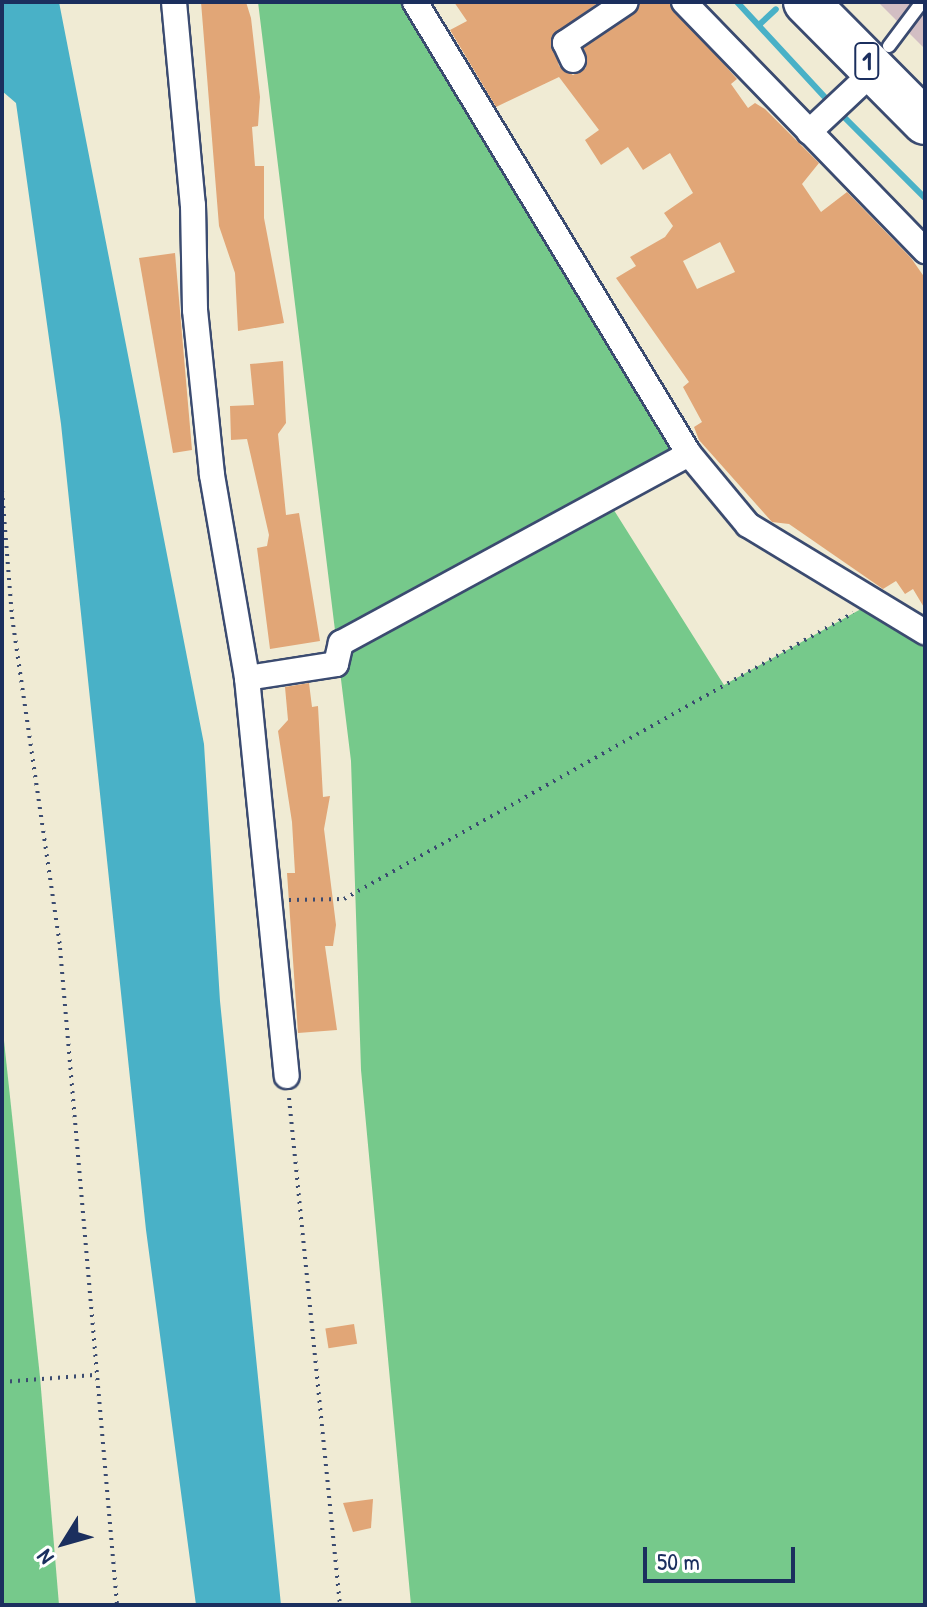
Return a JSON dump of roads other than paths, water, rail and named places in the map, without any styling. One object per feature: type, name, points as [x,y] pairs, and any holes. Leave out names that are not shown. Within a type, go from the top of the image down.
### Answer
[{"type":"highway","name":"1","points":[[806,2],[874,67],[925,122]]},
{"type":"highway","name":"1","points":[[845,2],[874,67],[925,82]]},
{"type":"street","points":[[174,2],[212,475],[247,678],[287,1076]]},
{"type":"street","points":[[415,2],[689,454],[739,517],[925,632]]},
{"type":"street","points":[[573,60],[565,43],[626,2]]},
{"type":"street","points":[[684,2],[815,126],[925,251]]},
{"type":"street","points":[[815,126],[874,67]]},
{"type":"street","points":[[247,678],[336,664],[341,643],[689,454]]},
{"type":"lane","points":[[874,67],[922,2]]},
{"type":"water","points":[[2,2],[59,2],[204,744],[220,1001],[281,1605],[196,1605],[146,1230],[61,424],[16,103],[2,91]]},
{"type":"waterway","points":[[737,2],[832,105]]},
{"type":"waterway","points":[[759,25],[776,9]]},
{"type":"waterway","points":[[840,113],[925,198]]}]
